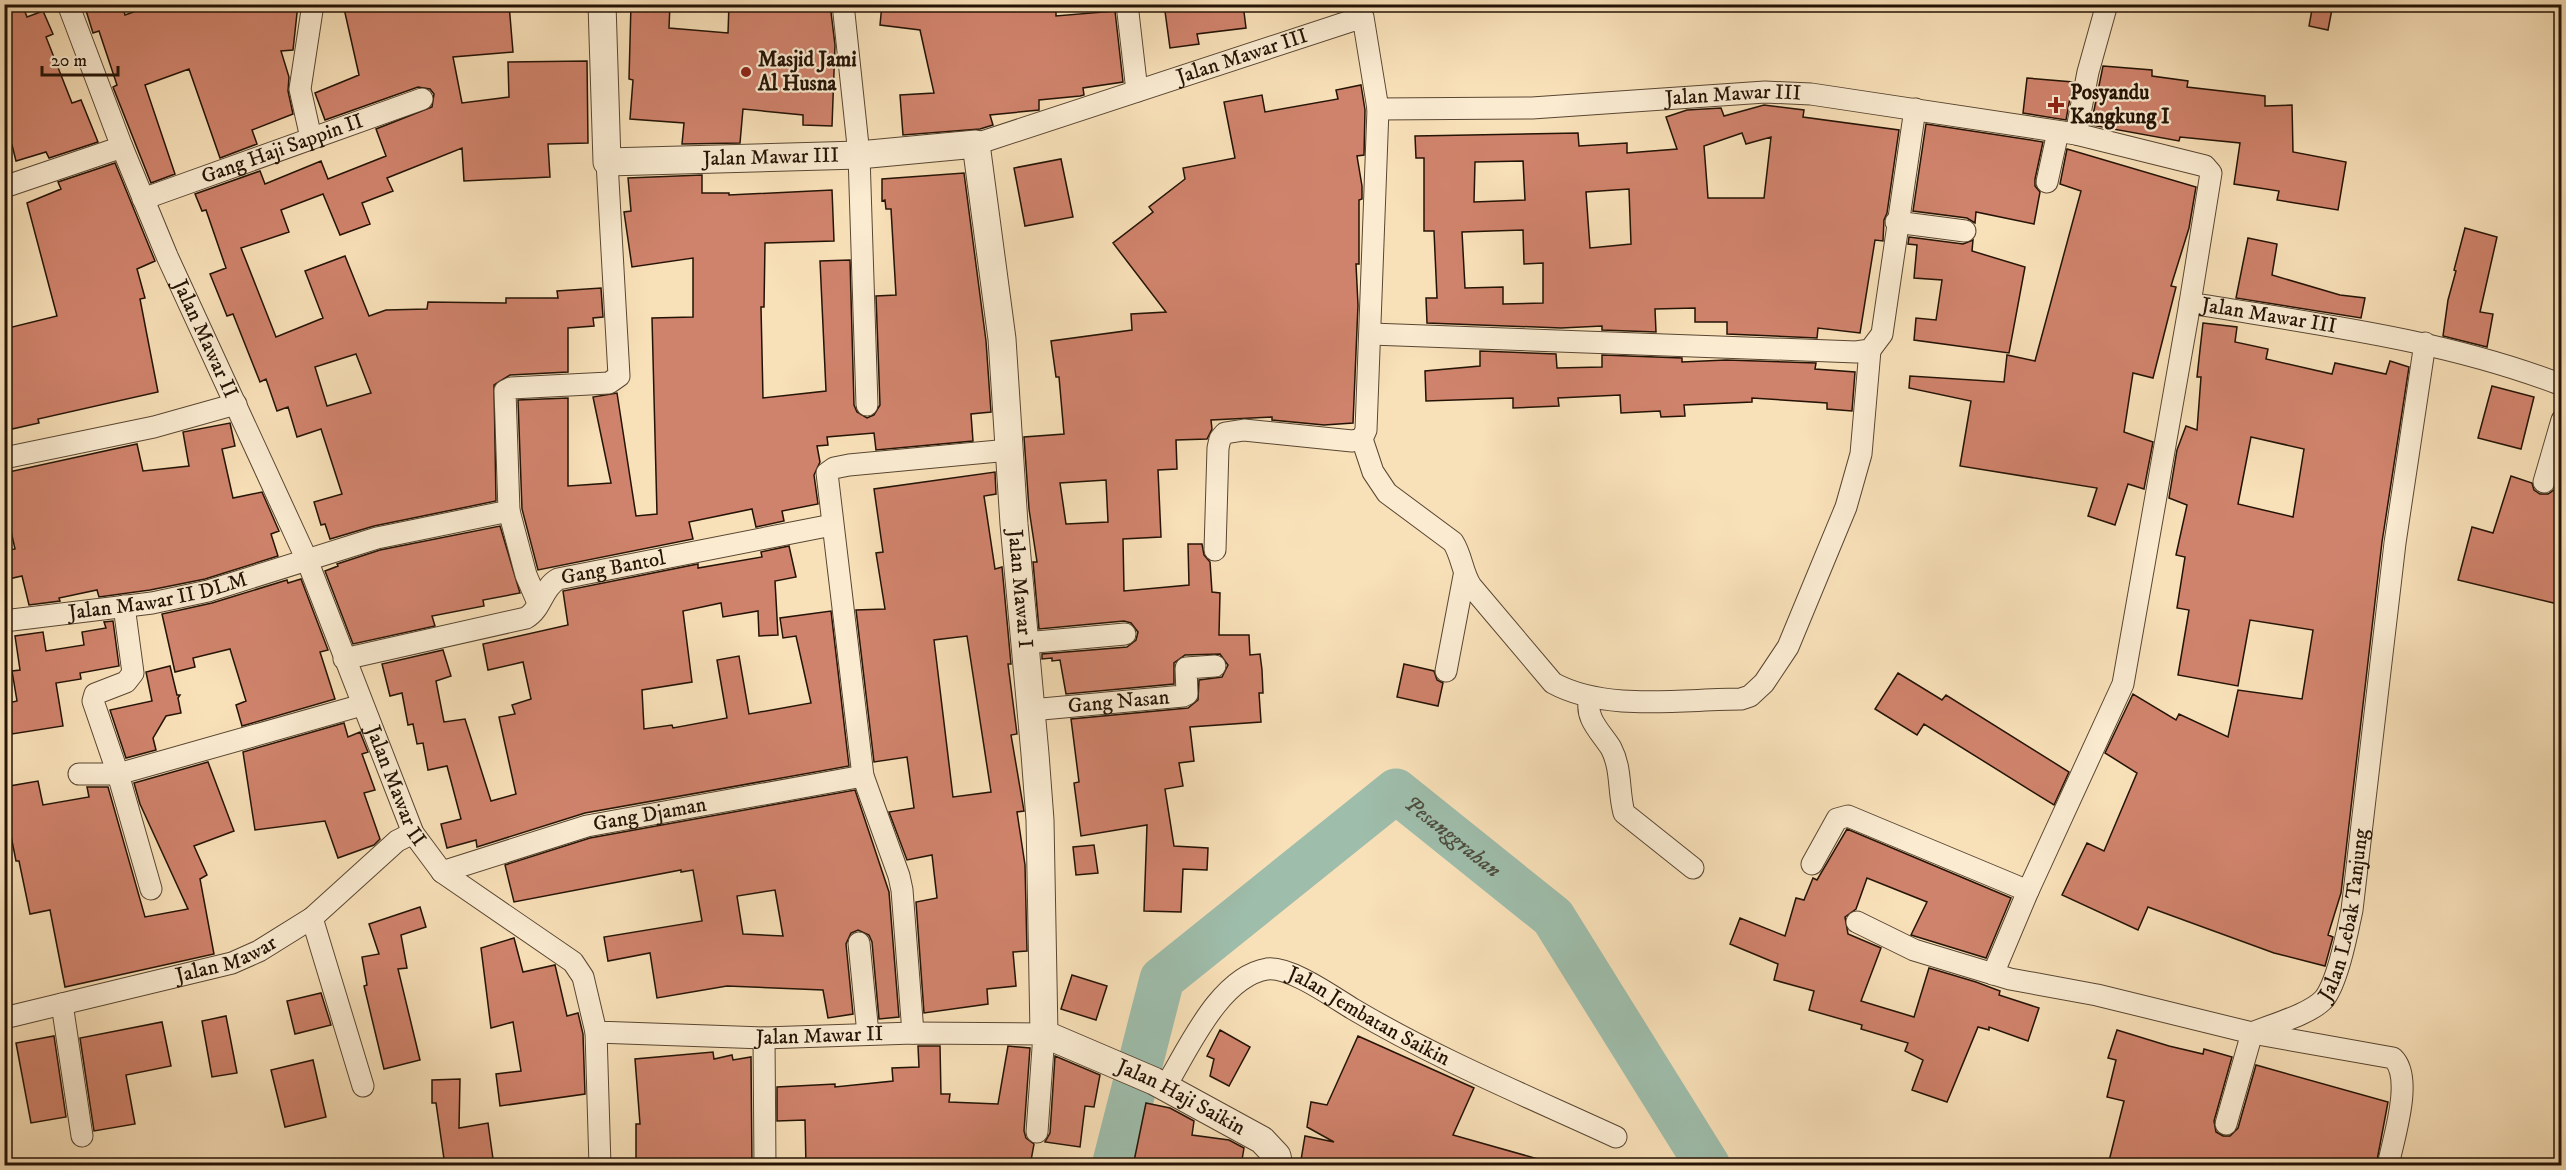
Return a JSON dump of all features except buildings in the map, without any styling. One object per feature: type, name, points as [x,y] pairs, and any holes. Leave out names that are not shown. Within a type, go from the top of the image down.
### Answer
[{"type":"street","name":"Jalan Mawar II","points":[[68,4],[143,199],[307,560],[413,833],[442,872],[573,962],[584,977],[596,1032],[764,1038],[913,1033],[1044,1034],[1104,1058]]},
{"type":"street","points":[[310,138],[300,88],[313,4]]},
{"type":"street","points":[[538,603],[526,575],[509,511],[511,508],[505,391],[511,388],[609,383],[620,376],[607,162],[602,4]]},
{"type":"street","points":[[843,4],[859,155],[867,405]]},
{"type":"street","points":[[1127,4],[1137,91]]},
{"type":"street","points":[[2048,182],[2088,72],[2107,4]]},
{"type":"street","name":"Jalan Mawar III","points":[[607,162],[859,155],[976,144],[1137,91],[1362,11],[1378,109],[1532,108],[1765,92],[1811,94],[2067,133],[2209,168],[2211,173],[2190,303],[2425,343],[2529,372],[2562,385]]},
{"type":"street","name":"Gang Haji Sappin II","points":[[143,199],[422,99]]},
{"type":"street","points":[[1378,109],[1371,334],[1366,430],[1362,439],[1373,472],[1383,488],[1453,542],[1459,552],[1464,576],[1446,671]]},
{"type":"street","points":[[1464,576],[1553,683],[1590,698],[1625,701],[1742,699],[1750,696],[1764,683],[1788,647],[1846,507],[1861,454],[1870,350],[1882,334],[1896,222],[1915,109]]},
{"type":"street","name":"Jalan Mawar I","points":[[976,144],[1002,339],[1031,710],[1040,830],[1044,1034]]},
{"type":"street","points":[[4,187],[122,147]]},
{"type":"street","points":[[1896,222],[1965,231]]},
{"type":"street","points":[[1993,974],[2028,891],[2123,684],[2190,303]]},
{"type":"street","points":[[1371,334],[1856,352],[1870,350]]},
{"type":"street","name":"Jalan Lebak Tanjung","points":[[2253,1033],[2298,1015],[2323,999],[2339,961],[2352,910],[2395,543],[2425,343]]},
{"type":"street","points":[[9,457],[154,427],[236,404]]},
{"type":"street","points":[[2544,482],[2562,420]]},
{"type":"street","points":[[1215,550],[1218,448],[1220,439],[1225,433],[1244,430],[1352,441],[1362,439]]},
{"type":"street","points":[[913,1033],[900,880],[863,776],[827,480],[829,470],[1009,450]]},
{"type":"street","name":"Jalan Mawar II DLM","points":[[4,621],[124,606],[208,591],[377,538],[509,511]]},
{"type":"street","name":"Gang Bantol","points":[[344,659],[526,618],[549,585],[558,579],[832,525]]},
{"type":"street","points":[[124,606],[134,674],[126,682],[95,694],[93,701],[118,774],[151,889]]},
{"type":"street","points":[[1025,643],[1125,634]]},
{"type":"street","name":"Gang Nasan","points":[[1031,710],[1183,696],[1187,694],[1186,668],[1215,666]]},
{"type":"street","points":[[1590,698],[1589,714],[1611,749],[1619,772],[1624,813],[1693,868]]},
{"type":"street","points":[[79,774],[118,774],[362,705]]},
{"type":"street","name":"Gang Djaman","points":[[442,872],[587,826],[863,776]]},
{"type":"street","points":[[1812,864],[1837,819],[1848,816],[2028,891]]},
{"type":"street","name":"Jalan Mawar","points":[[4,1018],[232,963],[259,951],[312,918],[397,841],[413,833]]},
{"type":"street","points":[[312,918],[363,1086]]},
{"type":"street","points":[[1857,922],[1914,950],[1993,974],[2097,995],[2253,1033],[2393,1058],[2403,1076],[2403,1089],[2388,1166]]},
{"type":"street","points":[[859,943],[868,1034]]},
{"type":"street","name":"Jalan Jembatan Saikin","points":[[1159,1084],[1222,995],[1240,981],[1268,969],[1306,980],[1456,1066],[1616,1137]]},
{"type":"street","points":[[62,1004],[82,1136]]},
{"type":"street","points":[[596,1032],[600,1166]]},
{"type":"street","points":[[2226,1124],[2253,1033]]},
{"type":"street","points":[[1037,1132],[1044,1034]]},
{"type":"street","points":[[764,1038],[765,1166]]},
{"type":"street","name":"Jalan Haji Saikin","points":[[1104,1058],[1159,1084],[1262,1140],[1277,1156],[1279,1166]]},
{"type":"waterway","name":"Pesanggrahan","points":[[1114,1166],[1162,979],[1396,791],[1553,917],[1708,1166]]},
{"type":"place","name":"Masjid Jami Al Husna","points":[[746,72]]},
{"type":"place","name":"Posyandu Kangkung I","points":[[2056,105]]}]
